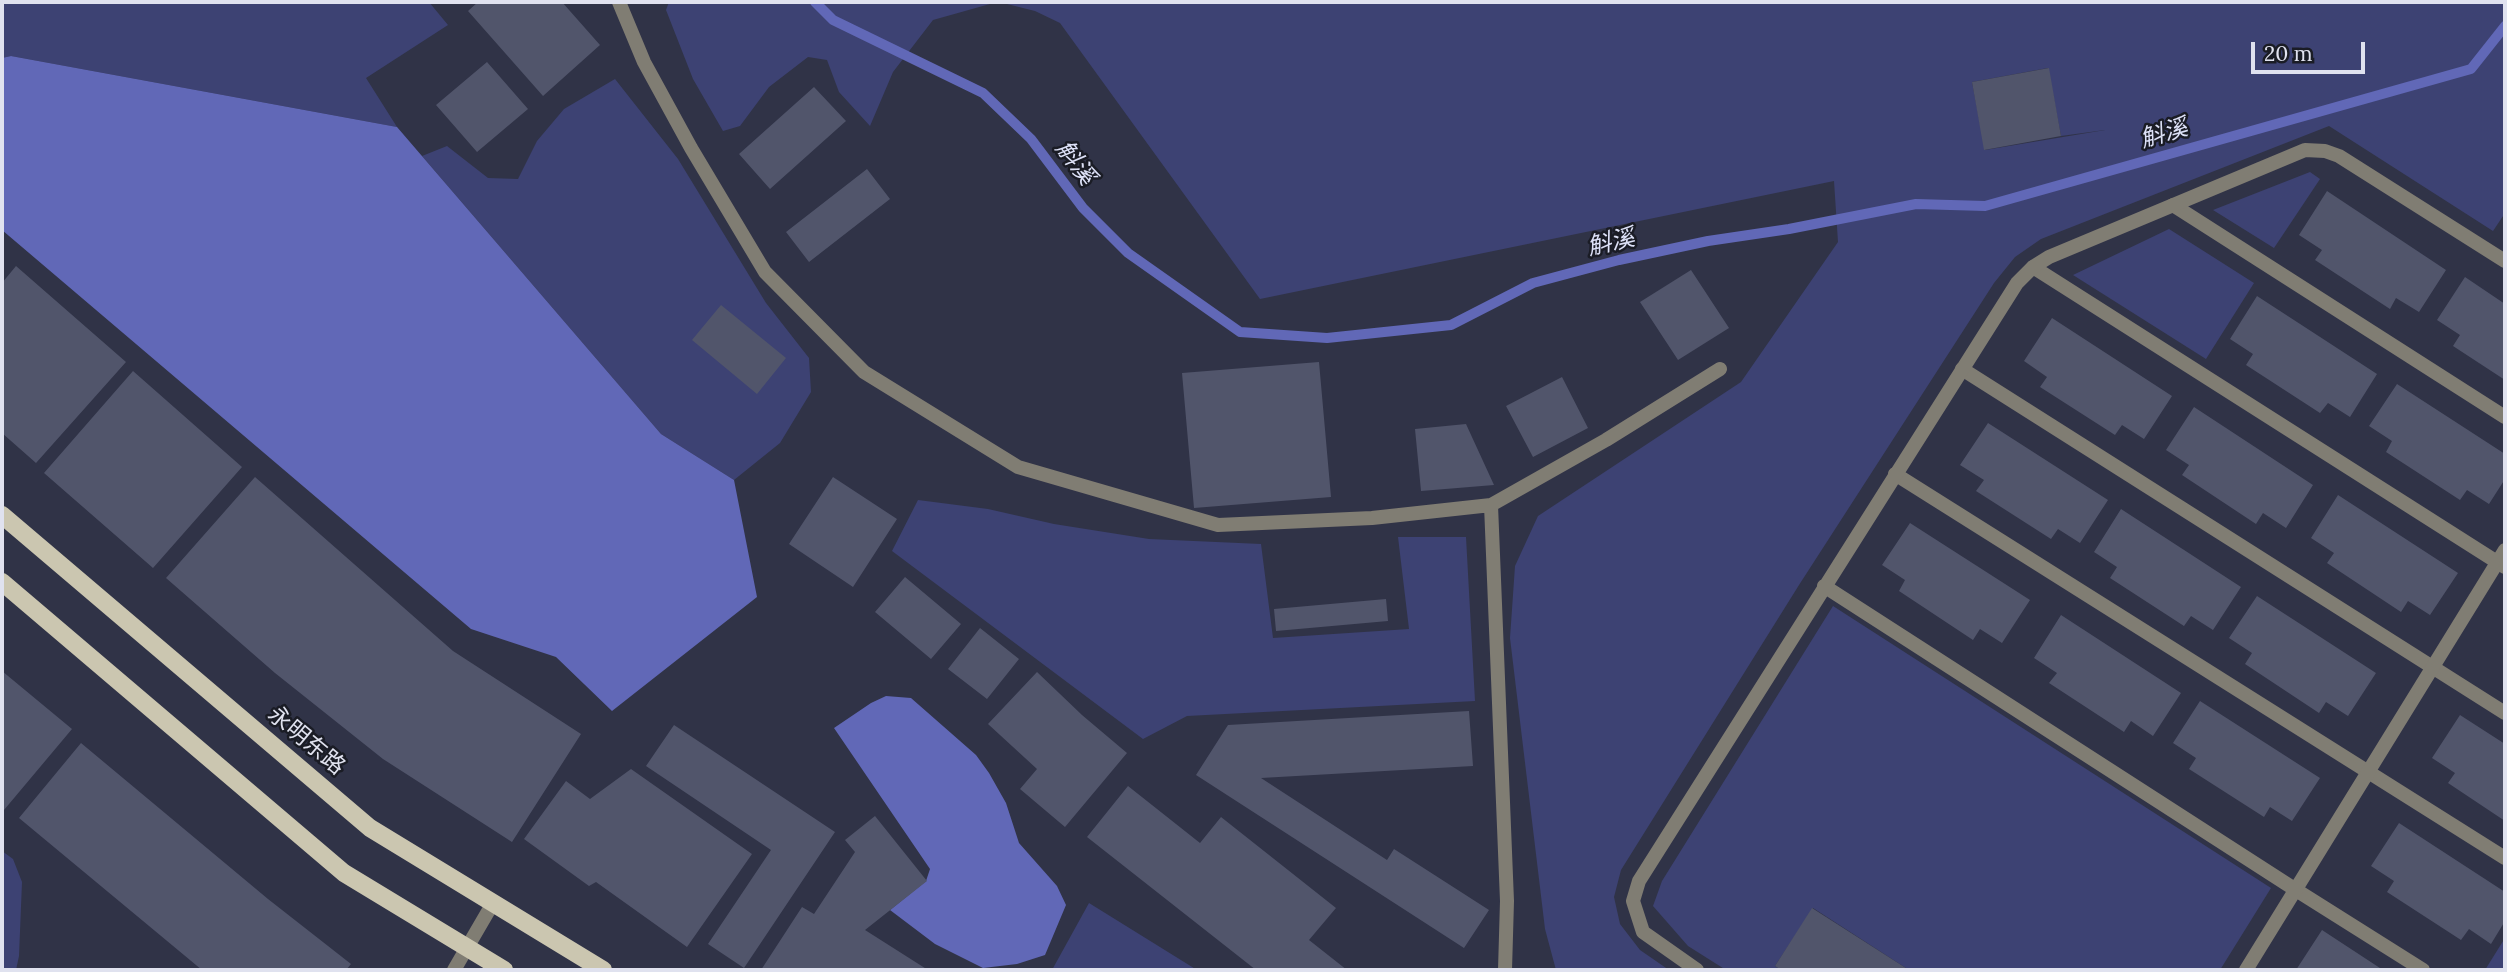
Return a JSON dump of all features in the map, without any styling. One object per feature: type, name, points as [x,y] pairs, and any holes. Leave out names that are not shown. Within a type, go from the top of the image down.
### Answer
[{"type":"main road","name":"永明东路","points":[[2,515],[369,828],[603,970]]},
{"type":"main road","points":[[2,582],[344,873],[504,970]]},
{"type":"street","points":[[619,2],[644,62],[691,148],[765,272],[864,372],[1018,467],[1218,525],[1373,518],[1491,505],[1606,440],[1720,369]]},
{"type":"street","points":[[1697,970],[1643,932],[1633,901],[1639,881],[2017,282],[2033,267],[2049,257],[2305,150],[2325,151],[2339,156],[2505,261]]},
{"type":"street","points":[[2172,205],[2505,417]]},
{"type":"street","points":[[2033,267],[2503,560],[2433,667],[2246,970]]},
{"type":"street","points":[[1962,369],[2505,713]]},
{"type":"street","points":[[1895,474],[2505,858]]},
{"type":"street","points":[[1491,505],[1507,901],[1505,970]]},
{"type":"street","points":[[1824,586],[2423,970]]},
{"type":"street","points":[[454,970],[493,903]]},
{"type":"shaded area","points":[[2,2],[429,2],[448,25],[366,78],[397,127],[11,56],[2,58]]},
{"type":"shaded area","points":[[669,2],[997,2],[933,20],[893,72],[870,126],[839,92],[827,60],[808,57],[769,87],[740,126],[723,131],[693,79],[666,10]]},
{"type":"shaded area","points":[[999,2],[2505,2],[2505,213],[2493,231],[2329,126],[2041,239],[2015,257],[1994,283],[1799,585],[1621,870],[1614,897],[1620,924],[1640,950],[1669,970],[1556,970],[1545,929],[1510,638],[1515,566],[1538,516],[1741,382],[1838,242],[1834,181],[1260,299],[1060,23],[1035,11]],"holes":[[[2048,68],[2061,136],[2105,130],[1985,150],[1972,82]]]},
{"type":"shaded area","points":[[11,56],[397,127],[661,434],[734,480],[757,597],[612,711],[556,657],[471,629],[2,230],[2,58]]},
{"type":"shaded area","points":[[615,79],[678,159],[766,303],[809,358],[811,392],[780,443],[734,480],[661,434],[422,156],[447,146],[488,178],[518,179],[537,141],[564,109]]},
{"type":"shaded area","points":[[2310,172],[2320,179],[2274,248],[2213,210]]},
{"type":"shaded area","points":[[2169,229],[2254,283],[2206,359],[2073,275]]},
{"type":"shaded area","points":[[918,500],[988,509],[1054,524],[1149,539],[1261,544],[1273,638],[1409,629],[1398,537],[1466,537],[1475,701],[1187,716],[1143,739],[892,551]]},
{"type":"shaded area","points":[[1833,606],[2271,888],[2220,970],[1909,970],[1813,908],[1775,966],[1781,970],[1726,970],[1688,946],[1653,906],[1662,881]]},
{"type":"shaded area","points":[[886,696],[911,698],[976,755],[989,773],[1006,803],[1019,843],[1057,886],[1066,905],[1045,955],[1017,964],[983,968],[935,944],[890,910],[926,881],[930,869],[834,728]]},
{"type":"shaded area","points":[[2,851],[13,859],[22,882],[16,970],[2,970]]},
{"type":"shaded area","points":[[1089,903],[1197,970],[1052,970]]},
{"type":"shaded area","points":[[2505,938],[2505,970],[2485,970]]},
{"type":"building","points":[[478,2],[562,2],[600,45],[543,96],[468,11]]},
{"type":"building","points":[[487,62],[528,109],[477,152],[436,105]]},
{"type":"building","points":[[2049,68],[2061,136],[1984,150],[1972,82]]},
{"type":"building","points":[[814,87],[846,121],[770,189],[739,154]]},
{"type":"building","points":[[867,169],[890,199],[809,262],[786,232]]},
{"type":"building","points":[[2327,191],[2446,270],[2419,312],[2396,298],[2390,309],[2315,260],[2322,250],[2299,235]]},
{"type":"building","points":[[16,266],[126,362],[36,463],[2,433],[2,283]]},
{"type":"building","points":[[1691,270],[1729,328],[1678,360],[1640,302]]},
{"type":"building","points":[[2465,277],[2505,304],[2505,380],[2453,346],[2460,335],[2437,320]]},
{"type":"building","points":[[2257,296],[2377,374],[2350,417],[2328,403],[2320,413],[2246,365],[2253,354],[2230,339]]},
{"type":"building","points":[[721,305],[786,358],[757,394],[692,340]]},
{"type":"building","points":[[2052,318],[2172,396],[2144,439],[2122,425],[2115,435],[2040,387],[2047,377],[2024,361]]},
{"type":"building","points":[[1319,362],[1331,497],[1194,508],[1182,373]]},
{"type":"building","points":[[133,371],[242,467],[153,568],[44,473]]},
{"type":"building","points":[[1562,377],[1588,428],[1533,457],[1506,406]]},
{"type":"building","points":[[2397,384],[2505,454],[2505,479],[2489,504],[2467,490],[2460,500],[2386,452],[2392,441],[2369,426]]},
{"type":"building","points":[[2194,407],[2313,485],[2286,528],[2263,513],[2256,524],[2182,475],[2189,465],[2166,450]]},
{"type":"building","points":[[1988,423],[2108,500],[2080,543],[2058,529],[2051,539],[1976,491],[1984,480],[1960,465]]},
{"type":"building","points":[[1466,424],[1494,485],[1421,491],[1415,429]]},
{"type":"building","points":[[255,477],[453,651],[581,734],[512,842],[383,759],[275,673],[166,578]]},
{"type":"building","points":[[833,477],[897,519],[853,587],[789,544]]},
{"type":"building","points":[[2338,495],[2458,573],[2430,615],[2408,601],[2401,612],[2327,563],[2334,553],[2311,538]]},
{"type":"building","points":[[2121,509],[2241,587],[2213,630],[2191,616],[2184,626],[2110,578],[2117,567],[2094,552]]},
{"type":"building","points":[[1910,523],[2030,600],[2002,643],[1980,629],[1973,640],[1899,591],[1905,580],[1882,565]]},
{"type":"building","points":[[905,577],[961,624],[931,659],[875,612]]},
{"type":"building","points":[[2257,596],[2376,673],[2348,716],[2326,702],[2319,713],[2245,664],[2252,653],[2229,638]]},
{"type":"building","points":[[1386,599],[1388,621],[1276,631],[1274,609]]},
{"type":"building","points":[[2061,615],[2181,693],[2153,736],[2131,721],[2124,732],[2049,683],[2057,673],[2034,658]]},
{"type":"building","points":[[980,628],[1019,659],[987,699],[948,669]]},
{"type":"building","points":[[2,671],[72,729],[4,810],[2,808]]},
{"type":"building","points":[[1037,672],[1127,753],[1065,827],[1020,789],[1037,769],[988,724]]},
{"type":"building","points":[[2200,701],[2320,778],[2292,821],[2270,807],[2264,817],[2189,769],[2196,758],[2173,743]]},
{"type":"building","points":[[1469,711],[1473,766],[1261,778],[1387,860],[1394,849],[1489,910],[1464,948],[1196,775],[1228,725]]},
{"type":"building","points":[[2460,715],[2505,744],[2505,821],[2448,783],[2455,773],[2432,758]]},
{"type":"building","points":[[674,725],[835,832],[744,968],[708,944],[771,850],[646,766]]},
{"type":"building","points":[[81,743],[268,899],[351,964],[346,970],[202,970],[19,818]]},
{"type":"building","points":[[631,769],[752,854],[687,947],[596,882],[589,886],[524,839],[566,781],[590,799]]},
{"type":"building","points":[[1128,786],[1200,843],[1221,817],[1336,908],[1309,940],[1347,970],[1256,970],[1087,837]]},
{"type":"building","points":[[875,816],[927,881],[865,930],[928,970],[761,970],[802,907],[814,914],[855,852],[845,840]]},
{"type":"building","points":[[2399,823],[2505,892],[2505,921],[2491,944],[2469,929],[2461,940],[2387,892],[2394,881],[2371,866]]},
{"type":"building","points":[[1812,908],[1909,970],[1781,970],[1775,966]]},
{"type":"building","points":[[2322,930],[2383,970],[2296,970]]},
{"type":"waterway","name":"斛溪","points":[[815,2],[833,20],[983,93],[1031,139],[1083,208],[1128,253],[1240,332],[1327,338],[1451,325],[1533,283],[1619,260],[1708,241],[1789,229],[1916,204],[1985,206],[2471,69],[2505,26]]}]
